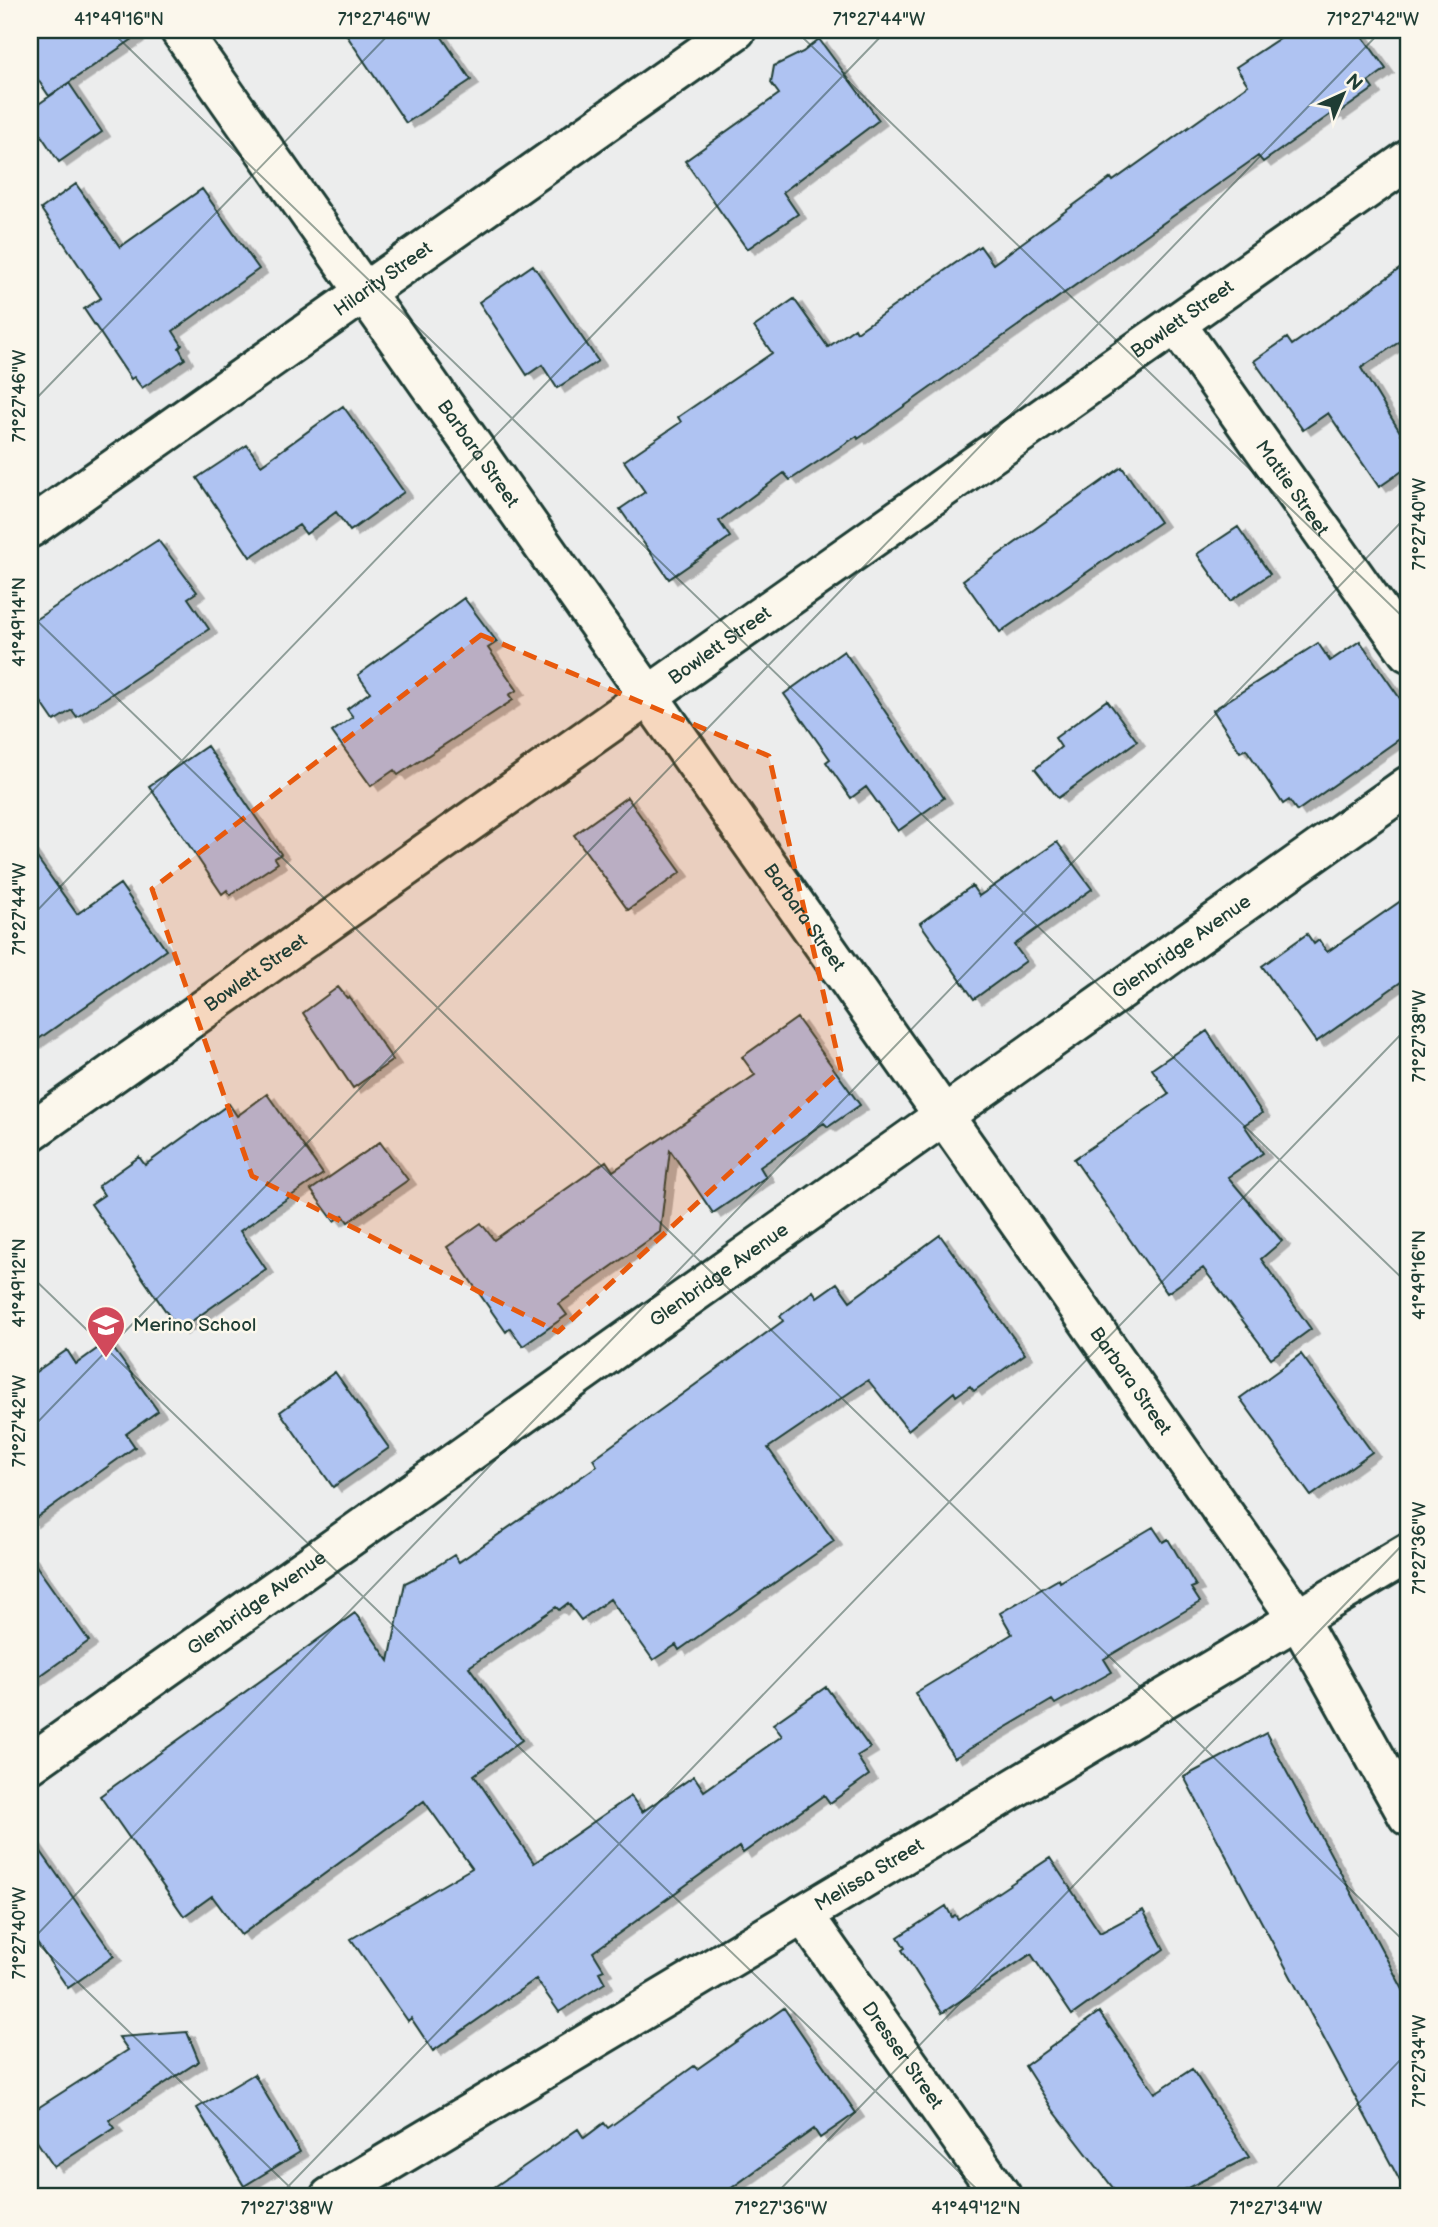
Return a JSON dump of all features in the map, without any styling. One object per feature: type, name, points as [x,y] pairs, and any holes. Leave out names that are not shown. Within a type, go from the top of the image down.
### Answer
[{"type":"street","name":"Barbara Street","points":[[180,30],[1298,1619],[1408,1816]]},
{"type":"street","name":"Hilarity Street","points":[[30,528],[736,30]]},
{"type":"street","name":"Bowlett Street","points":[[30,1132],[1408,160]]},
{"type":"street","name":"Mattie Street","points":[[1176,324],[1408,652]]},
{"type":"street","name":"Glenbridge Avenue","points":[[30,1764],[1408,786]]},
{"type":"street","name":"Melissa Street","points":[[352,2192],[803,1914],[1408,1553]]},
{"type":"street","name":"Dresser Street","points":[[803,1914],[1002,2197]]},
{"type":"highlighted area","points":[[481,635],[769,756],[841,1070],[558,1332],[252,1176],[152,889]]},
{"type":"building","points":[[30,30],[146,30],[49,96],[30,68]]},
{"type":"building","points":[[343,30],[437,30],[471,80],[406,123]]},
{"type":"building","points":[[1292,30],[1358,30],[1386,69],[1368,82],[1373,89],[1336,115],[1334,112],[1263,162],[1258,156],[858,439],[857,436],[790,480],[784,473],[719,521],[730,537],[669,579],[620,509],[645,492],[624,461],[681,422],[678,417],[772,353],[754,327],[794,299],[828,347],[855,328],[857,332],[980,246],[993,264],[1111,178],[1113,181],[1248,85],[1236,67]]},
{"type":"building","points":[[819,39],[879,120],[783,192],[798,214],[747,249],[685,161],[779,94],[771,83],[774,66],[803,52]]},
{"type":"building","points":[[69,83],[102,132],[59,162],[30,119],[30,110]]},
{"type":"building","points":[[76,184],[120,247],[202,189],[259,269],[173,331],[182,345],[179,348],[185,359],[142,388],[134,377],[131,379],[84,309],[101,298],[41,209]]},
{"type":"building","points":[[1408,263],[1408,336],[1361,368],[1408,445],[1408,467],[1379,487],[1328,413],[1303,430],[1254,361],[1287,338],[1292,345]]},
{"type":"building","points":[[533,265],[598,361],[557,388],[542,365],[527,375],[479,302]]},
{"type":"building","points":[[343,406],[404,492],[350,531],[336,512],[306,534],[299,525],[250,557],[197,478],[247,445],[261,465]]},
{"type":"building","points":[[1122,467],[1160,522],[1000,632],[963,580]]},
{"type":"building","points":[[1238,527],[1270,574],[1230,601],[1197,554]]},
{"type":"building","points":[[158,540],[197,592],[188,598],[209,629],[77,717],[72,710],[54,721],[30,686],[30,623]]},
{"type":"building","points":[[464,598],[497,642],[488,648],[517,690],[509,695],[513,700],[398,775],[394,770],[371,786],[332,732],[353,717],[347,709],[370,692],[358,675]]},
{"type":"building","points":[[1360,641],[1408,710],[1408,733],[1297,811],[1289,800],[1283,804],[1246,749],[1240,752],[1213,710],[1318,643],[1330,661]]},
{"type":"building","points":[[844,651],[944,798],[898,831],[866,787],[851,798],[826,762],[830,759],[784,694]]},
{"type":"building","points":[[1107,700],[1137,741],[1058,798],[1035,769],[1061,747],[1055,738]]},
{"type":"building","points":[[207,746],[281,854],[275,858],[278,863],[230,895],[227,890],[222,894],[149,786]]},
{"type":"building","points":[[627,797],[681,872],[628,910],[574,835]]},
{"type":"building","points":[[1057,842],[1092,889],[1014,945],[1026,961],[974,999],[920,923],[972,886],[979,896]]},
{"type":"building","points":[[30,848],[77,914],[120,884],[166,950],[30,1045]]},
{"type":"building","points":[[1408,896],[1408,977],[1316,1042],[1262,966],[1307,934],[1314,944],[1319,940],[1327,952]]},
{"type":"building","points":[[338,987],[349,997],[393,1060],[353,1088],[303,1013]]},
{"type":"building","points":[[797,1018],[860,1105],[828,1127],[824,1123],[760,1167],[766,1177],[713,1213],[670,1150],[660,1232],[559,1304],[567,1315],[523,1346],[510,1328],[506,1332],[447,1247],[481,1223],[494,1240],[606,1161],[613,1171],[755,1075],[742,1057]]},
{"type":"building","points":[[1207,1031],[1262,1113],[1244,1125],[1263,1153],[1228,1177],[1282,1241],[1261,1259],[1311,1329],[1271,1358],[1203,1268],[1167,1293],[1074,1159],[1169,1094],[1152,1069]]},
{"type":"building","points":[[267,1094],[323,1174],[240,1231],[266,1269],[179,1330],[91,1204],[104,1195],[98,1186],[139,1157],[145,1165],[229,1104],[237,1116]]},
{"type":"building","points":[[380,1142],[408,1180],[348,1222],[343,1215],[334,1221],[311,1190]]},
{"type":"building","points":[[940,1235],[1025,1354],[974,1391],[970,1386],[956,1396],[954,1392],[908,1430],[868,1380],[768,1448],[834,1541],[679,1650],[676,1645],[653,1660],[610,1599],[581,1620],[568,1603],[559,1610],[556,1607],[469,1667],[522,1740],[474,1775],[534,1863],[631,1796],[642,1812],[694,1776],[704,1791],[782,1736],[773,1724],[826,1687],[870,1748],[857,1756],[869,1775],[830,1803],[824,1795],[743,1853],[739,1847],[593,1952],[604,1970],[599,1972],[605,1983],[559,2012],[536,1979],[433,2051],[411,2018],[408,2021],[351,1939],[472,1868],[424,1801],[241,1935],[212,1896],[184,1916],[100,1796],[355,1613],[389,1661],[405,1583],[454,1555],[459,1562],[597,1466],[593,1459],[783,1321],[780,1316],[813,1291],[817,1297],[837,1283],[850,1301]]},
{"type":"building","points":[[108,1341],[158,1411],[126,1434],[135,1447],[30,1522],[30,1376],[67,1350],[76,1364]]},
{"type":"building","points":[[1301,1354],[1372,1452],[1311,1496],[1240,1398]]},
{"type":"building","points":[[335,1372],[389,1448],[333,1487],[280,1412]]},
{"type":"building","points":[[1153,1527],[1163,1542],[1168,1539],[1196,1586],[1191,1588],[1200,1602],[1104,1659],[1112,1672],[1055,1704],[1052,1700],[954,1758],[915,1693],[1012,1634],[1000,1613],[1059,1579],[1060,1582]]},
{"type":"building","points":[[30,1557],[89,1641],[30,1683]]},
{"type":"building","points":[[1266,1733],[1408,1999],[1408,2196],[1184,1777]]},
{"type":"building","points":[[30,1836],[114,1956],[68,1988],[30,1933]]},
{"type":"building","points":[[1050,1858],[1100,1933],[1143,1910],[1164,1949],[1072,2015],[1031,1954],[942,2013],[902,1950],[905,1948],[898,1937],[946,1906],[952,1917],[955,1915],[958,1919]]},
{"type":"building","points":[[784,2008],[856,2113],[820,2138],[814,2129],[719,2197],[480,2197],[578,2129],[584,2138],[604,2123],[608,2128],[694,2066],[697,2069]]},
{"type":"building","points":[[1099,2012],[1155,2093],[1192,2069],[1249,2157],[1170,2197],[1120,2197],[1053,2110],[1025,2066]]},
{"type":"building","points":[[187,2032],[199,2061],[109,2120],[115,2128],[54,2167],[30,2131],[30,2113],[128,2050],[119,2037]]},
{"type":"building","points":[[254,2074],[300,2152],[244,2186],[197,2108]]},
{"type":"place","name":"Merino School","points":[[106,1359]]}]
